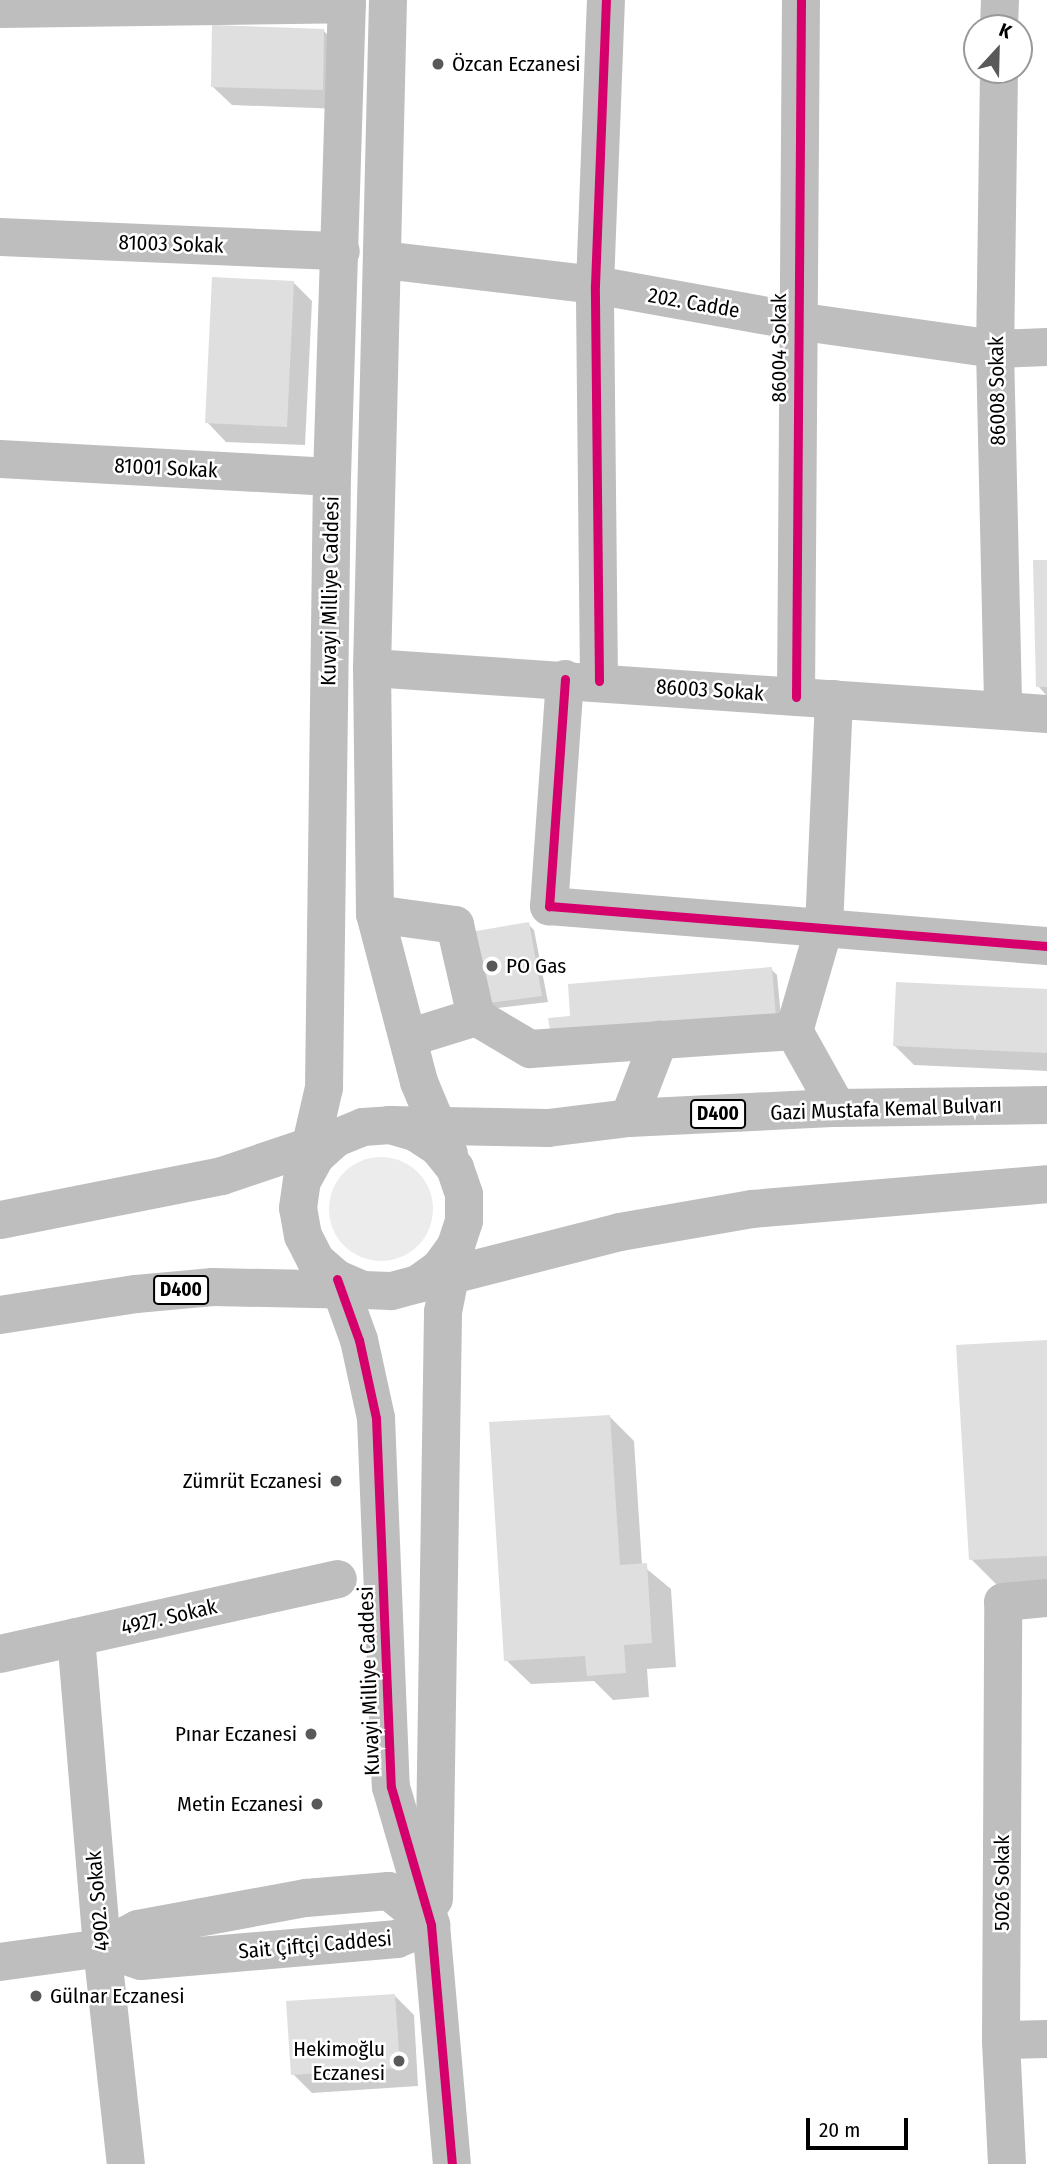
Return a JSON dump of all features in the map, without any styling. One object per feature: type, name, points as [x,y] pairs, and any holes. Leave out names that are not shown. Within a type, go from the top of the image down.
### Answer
[{"type":"main road","name":"Kuvayi Milliye Caddesi","points":[[388,0],[372,668],[375,914],[408,1038],[455,1168]]},
{"type":"main road","points":[[606,0],[582,680],[549,906],[1047,946]]},
{"type":"main road","name":"86004 Sokak","points":[[796,697],[796,321],[801,0]]},
{"type":"main road","name":"Kuvayi Milliye Caddesi","points":[[316,1155],[324,1088],[332,477],[347,2]]},
{"type":"main road","points":[[0,9],[347,2]]},
{"type":"main road","name":"86008 Sokak","points":[[999,84],[995,349],[1003,711]]},
{"type":"main road","name":"81003 Sokak","points":[[0,237],[341,251]]},
{"type":"main road","name":"202. Cadde","points":[[383,260],[595,285],[796,321],[995,349],[1047,347]]},
{"type":"main road","name":"81001 Sokak","points":[[0,459],[332,477]]},
{"type":"main road","name":"86003 Sokak","points":[[372,668],[582,680],[1047,714]]},
{"type":"main road","points":[[834,699],[824,928],[793,1031],[837,1108]]},
{"type":"main road","points":[[375,914],[455,925],[476,1017],[530,1049],[793,1031]]},
{"type":"main road","points":[[408,1038],[476,1017]]},
{"type":"main road","points":[[629,1118],[659,1040]]},
{"type":"main road","name":"Gazi Mustafa Kemal Bulvarı","points":[[390,1125],[548,1128],[629,1118],[837,1108],[1047,1105]]},
{"type":"main road","points":[[0,1220],[222,1177],[316,1155],[363,1127],[390,1125],[427,1140],[455,1168],[464,1194],[464,1221],[441,1269]]},
{"type":"main road","points":[[316,1155],[298,1208],[303,1236],[316,1261],[347,1286],[391,1292],[441,1269],[620,1232],[752,1209],[1047,1184]]},
{"type":"main road","name":"Kuvayi Milliye Caddesi","points":[[431,1926],[436,1884],[443,1312],[441,1269]]},
{"type":"main road","name":"Kuvayi Milliye Caddesi","points":[[347,1286],[376,1418],[391,1787],[431,1926],[452,2164]]},
{"type":"main road","name":"D400","points":[[0,1315],[136,1294],[213,1287],[347,1286]]},
{"type":"main road","name":"4927. Sokak","points":[[0,1654],[338,1579]]},
{"type":"main road","name":"5026 Sokak","points":[[1007,2164],[1001,2040],[1003,1602],[1047,1598]]},
{"type":"main road","name":"4902. Sokak","points":[[76,1637],[102,1948],[126,2164]]},
{"type":"main road","name":"Sait Çiftçi Caddesi","points":[[0,1962],[102,1948],[138,1929],[306,1898],[389,1891],[431,1926]]},
{"type":"main road","points":[[1001,2040],[1047,2039]]},
{"type":"shaded area","points":[[381,1157],[401,1161],[418,1172],[429,1189],[433,1209],[429,1229],[418,1246],[401,1257],[381,1261],[361,1257],[344,1246],[333,1229],[329,1209],[333,1189],[344,1172],[361,1161]]},
{"type":"building","points":[[212,25],[324,29],[323,90],[211,87]]},
{"type":"building","points":[[212,277],[294,281],[287,427],[205,423]]},
{"type":"building","points":[[1033,560],[1047,560],[1047,687],[1036,687]]},
{"type":"building","name":"PO Gas","points":[[529,922],[542,996],[457,1007],[441,937]]},
{"type":"building","points":[[772,967],[778,1044],[555,1060],[548,1018],[570,1016],[568,984]]},
{"type":"building","points":[[896,982],[1047,989],[1047,1053],[893,1046]]},
{"type":"building","points":[[1047,1340],[1047,1556],[969,1560],[956,1345]]},
{"type":"building","points":[[610,1415],[620,1565],[647,1563],[652,1643],[624,1645],[626,1673],[587,1676],[585,1656],[504,1661],[489,1422]]},
{"type":"building","points":[[395,1994],[400,2068],[291,2075],[286,2001]]},
{"type":"cycle path","points":[[599,681],[595,285],[606,0]]},
{"type":"cycle path","points":[[796,697],[801,0]]},
{"type":"cycle path","points":[[565,679],[549,906],[1047,946]]},
{"type":"cycle path","points":[[337,1279],[359,1340],[376,1418],[391,1787],[431,1925],[452,2164]]},
{"type":"place","name":"Özcan Eczanesi","points":[[438,64]]},
{"type":"place","name":"PO Gas","points":[[492,966]]},
{"type":"place","name":"Zümrüt Eczanesi","points":[[336,1481]]},
{"type":"place","name":"Pınar Eczanesi","points":[[311,1734]]},
{"type":"place","name":"Metin Eczanesi","points":[[317,1804]]},
{"type":"place","name":"Gülnar Eczanesi","points":[[36,1996]]},
{"type":"place","name":"Hekimoğlu Eczanesi","points":[[399,2061]]}]
